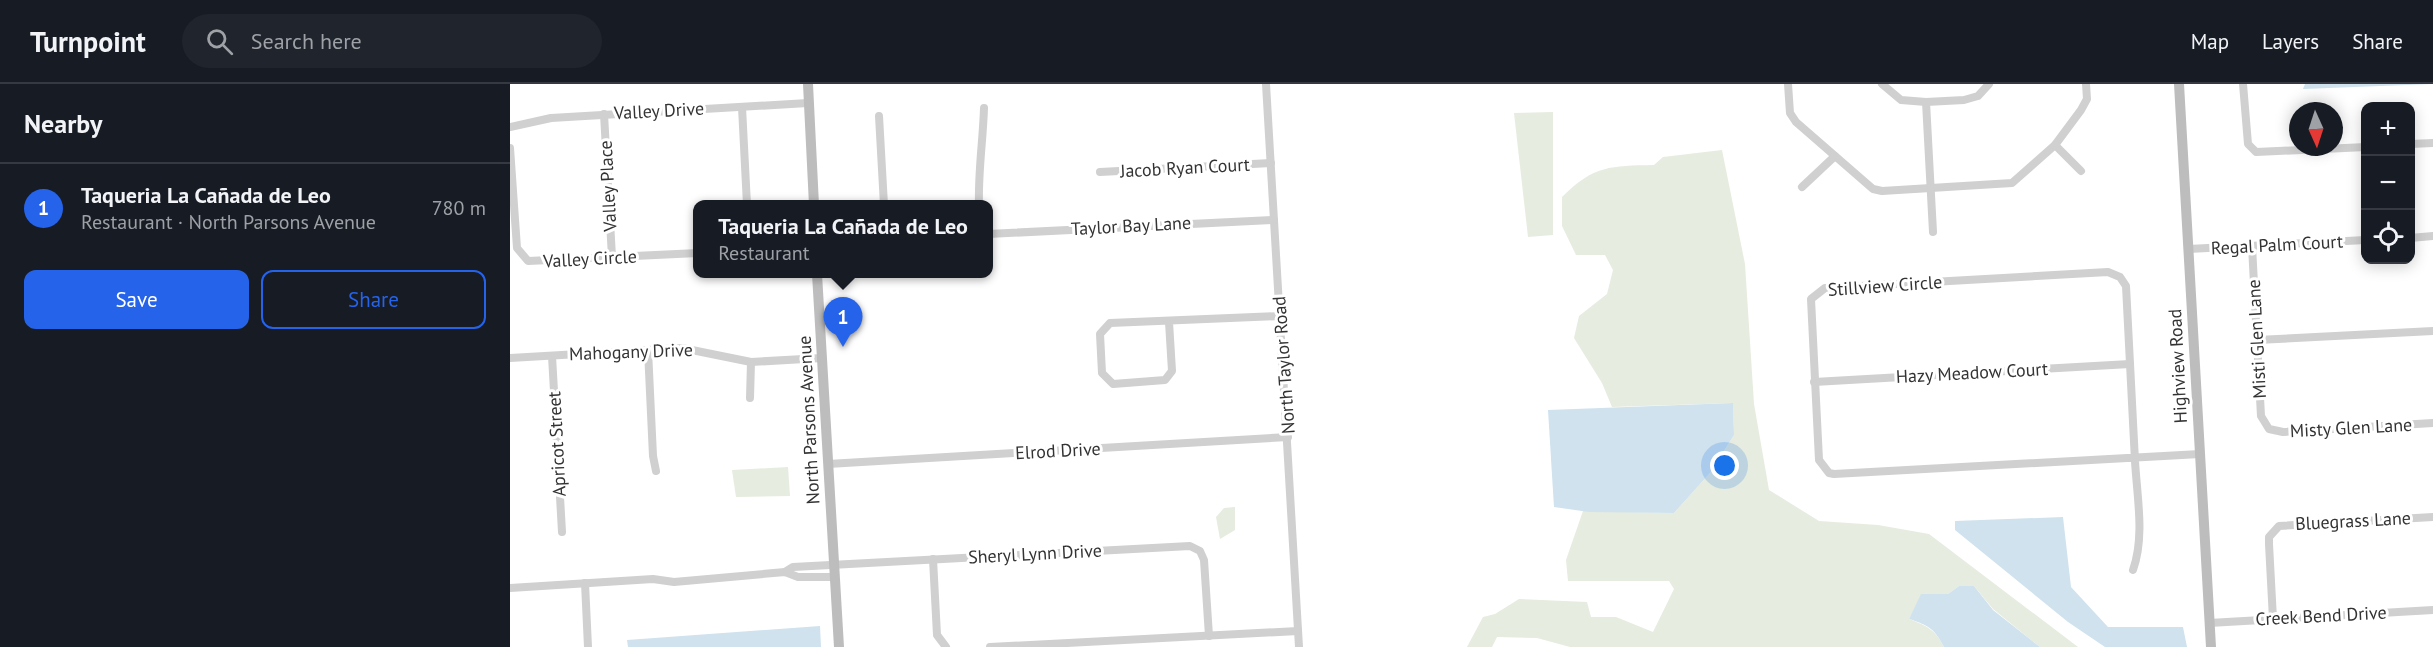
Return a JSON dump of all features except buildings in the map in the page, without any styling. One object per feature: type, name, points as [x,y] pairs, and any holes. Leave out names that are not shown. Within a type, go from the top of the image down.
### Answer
[{"type":"street","points":[[808,84],[813,200]]},
{"type":"street","name":"North Taylor Road","points":[[1266,84],[1299,647]]},
{"type":"street","points":[[1788,84],[1790,113],[1796,122],[1873,189],[1931,189],[2012,183],[2055,145],[2081,111],[2087,99],[2086,84]]},
{"type":"street","points":[[1882,84],[1902,100],[1926,102],[1964,100],[1978,96],[1989,84]]},
{"type":"street","name":"Highview Road","points":[[2179,84],[2211,647]]},
{"type":"street","points":[[2243,84],[2248,144],[2256,152],[2361,147]]},
{"type":"street","points":[[1926,102],[1933,232]]},
{"type":"street","name":"Valley Drive","points":[[510,128],[551,118],[808,103]]},
{"type":"street","points":[[742,107],[747,200]]},
{"type":"street","points":[[979,200],[977,168],[983,147],[984,108]]},
{"type":"street","name":"Valley Place","points":[[604,114],[612,257]]},
{"type":"street","points":[[879,117],[884,200]]},
{"type":"street","points":[[2415,144],[2433,143]]},
{"type":"street","points":[[2055,145],[2081,171]]},
{"type":"street","name":"Valley Circle","points":[[510,148],[519,254],[534,262],[693,253]]},
{"type":"street","points":[[1802,187],[1835,156]]},
{"type":"street","name":"Jacob Ryan Court","points":[[1100,172],[1271,163]]},
{"type":"street","name":"Taylor Bay Lane","points":[[993,234],[1274,220]]},
{"type":"street","points":[[2415,238],[2433,236]]},
{"type":"street","name":"Regal Palm Court","points":[[2188,249],[2361,240]]},
{"type":"street","name":"Misti Glen Lane","points":[[2252,246],[2261,416],[2269,429]]},
{"type":"street","name":"Stillview Circle","points":[[2135,457],[2126,286],[2115,274],[1837,287],[1819,290],[1811,298],[1819,460],[1829,473],[2200,454]]},
{"type":"street","name":"North Parsons Avenue","points":[[817,278],[838,647]]},
{"type":"street","points":[[1169,322],[1172,371],[1165,380],[1113,384],[1105,378],[1102,373],[1100,334],[1105,326],[1120,322],[1169,322],[1280,316]]},
{"type":"street","points":[[2257,340],[2433,331]]},
{"type":"street","name":"Mahogany Drive","points":[[510,358],[700,349],[751,362],[822,358]]},
{"type":"street","points":[[648,350],[653,456],[656,471]]},
{"type":"street","name":"Apricot Street","points":[[552,356],[562,532]]},
{"type":"street","points":[[750,398],[751,362]]},
{"type":"street","name":"Hazy Meadow Court","points":[[1814,382],[2130,364]]},
{"type":"street","name":"Misty Glen Lane","points":[[2269,429],[2283,432],[2433,423]]},
{"type":"street","name":"Elrod Drive","points":[[828,464],[1288,437]]},
{"type":"street","points":[[2133,570],[2140,550],[2135,457]]},
{"type":"street","name":"Bluegrass Lane","points":[[2273,619],[2269,544],[2274,530],[2289,524],[2433,517]]},
{"type":"street","name":"Sheryl Lynn Drive","points":[[510,588],[653,579],[674,582],[784,572],[793,567],[1190,546],[1200,551],[1204,560],[1209,636]]},
{"type":"street","points":[[933,559],[937,635],[946,647]]},
{"type":"street","name":"Sheryl Lynn Drive","points":[[784,572],[798,577],[835,577]]},
{"type":"street","points":[[585,584],[588,647]]},
{"type":"street","name":"Creek Bend Drive","points":[[2209,623],[2433,610]]},
{"type":"street","points":[[990,647],[1298,631]]},
{"type":"shaded area","points":[[1553,112],[1553,235],[1528,237],[1514,113]]},
{"type":"shaded area","points":[[1722,150],[1745,264],[1754,404],[1769,490],[1819,521],[1878,525],[1929,534],[2078,647],[2040,647],[1993,609],[1974,586],[1959,586],[1948,594],[1922,594],[1909,619],[1930,629],[1944,647],[1570,647],[1537,638],[1497,637],[1492,647],[1467,647],[1483,617],[1495,614],[1519,599],[1587,602],[1591,617],[1616,617],[1653,632],[1674,589],[1669,581],[1568,581],[1566,560],[1583,511],[1674,513],[1710,473],[1734,435],[1733,403],[1612,407],[1602,383],[1574,338],[1579,316],[1607,294],[1613,270],[1605,255],[1576,255],[1562,226],[1562,197],[1573,186],[1604,169],[1654,165],[1663,157]]},
{"type":"shaded area","points":[[788,467],[790,496],[736,497],[732,470]]},
{"type":"shaded area","points":[[1235,507],[1235,530],[1220,539],[1216,517],[1224,508]]},
{"type":"water","points":[[2305,84],[2433,84],[2303,89]]},
{"type":"water","points":[[1733,403],[1734,435],[1710,473],[1674,513],[1589,512],[1554,507],[1548,410]]},
{"type":"water","points":[[2063,517],[2071,587],[2108,627],[2183,627],[2187,647],[2105,647],[2068,622],[1955,530],[1955,521]]},
{"type":"water","points":[[1959,586],[1974,586],[1993,610],[2040,647],[1944,647],[1930,628],[1909,619],[1921,594],[1948,594]]},
{"type":"water","points":[[820,626],[821,647],[628,647],[627,640]]},
{"type":"place","name":"Taqueria La Cañada de Leo","points":[[843,347]]}]
